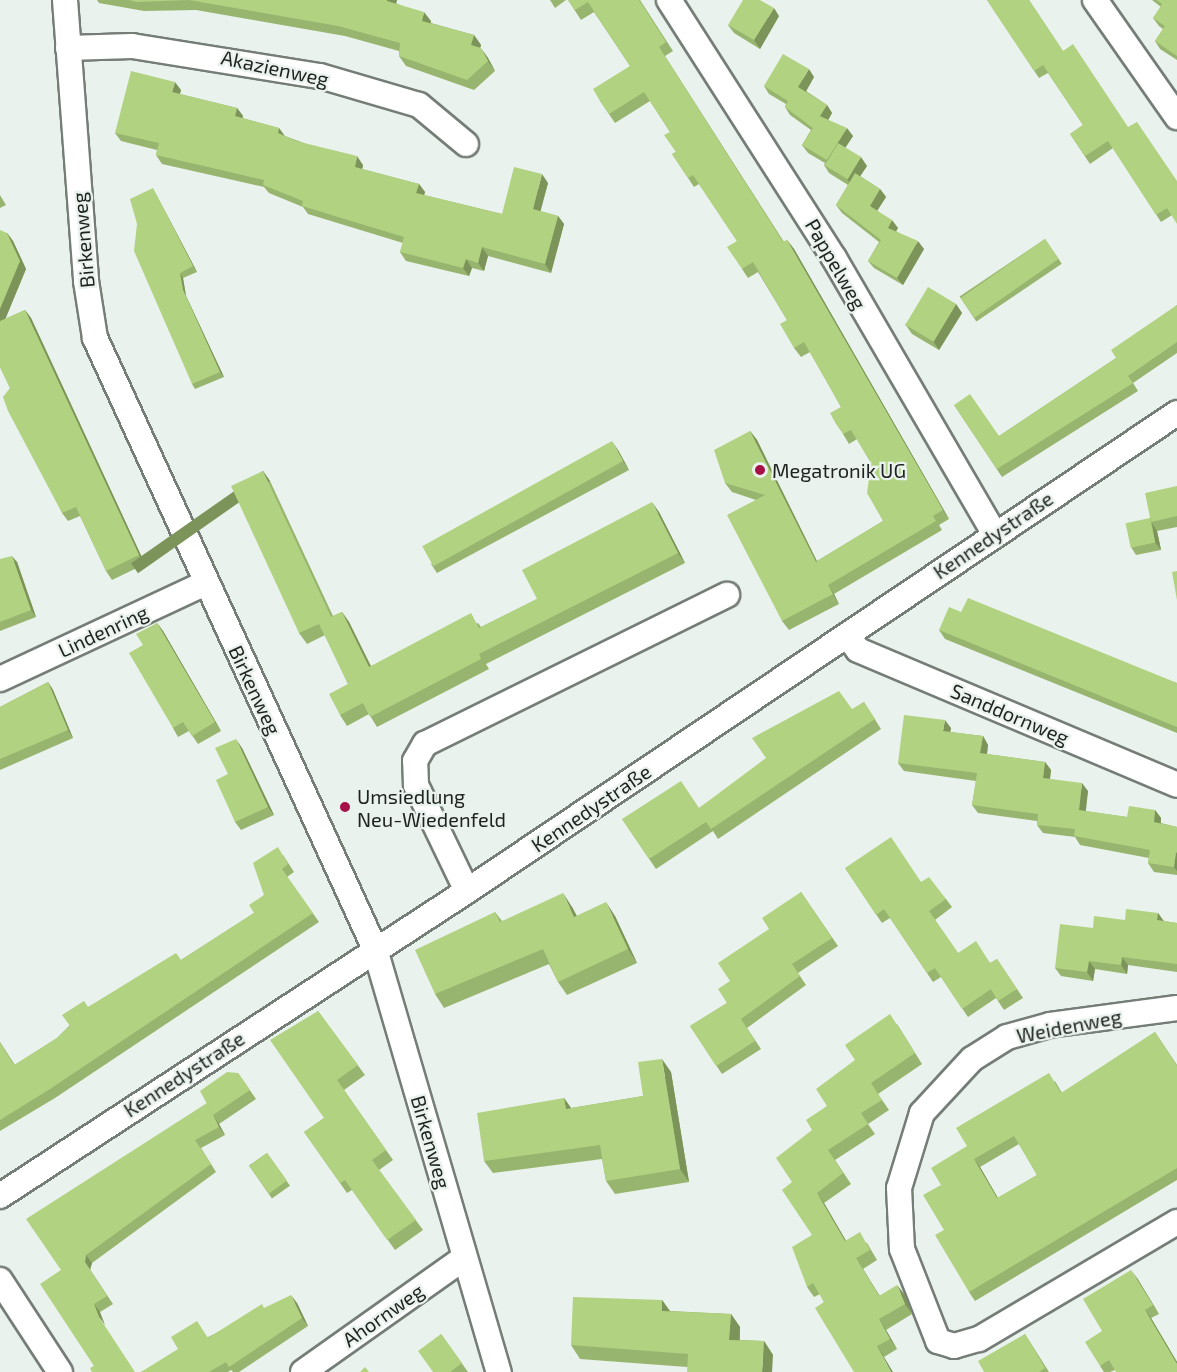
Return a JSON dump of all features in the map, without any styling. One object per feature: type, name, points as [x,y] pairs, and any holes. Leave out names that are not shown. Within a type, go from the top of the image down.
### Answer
[{"type":"street","name":"Birkenweg","points":[[65,0],[95,338],[375,949],[499,1372]]},
{"type":"street","name":"Pappelweg","points":[[669,0],[834,258],[994,533]]},
{"type":"street","points":[[1095,0],[1177,117]]},
{"type":"street","name":"Akazienweg","points":[[68,48],[132,46],[320,76],[419,105],[465,144]]},
{"type":"street","name":"Kennedystraße","points":[[0,1196],[467,891],[848,637],[994,533],[1177,413]]},
{"type":"street","name":"Lindenring","points":[[0,679],[206,583]]},
{"type":"street","points":[[467,891],[416,784],[415,761],[425,744],[727,595]]},
{"type":"street","name":"Sanddornweg","points":[[848,637],[858,650],[1177,785]]},
{"type":"street","name":"Weidenweg","points":[[1177,1008],[1050,1025],[1007,1037],[972,1059],[922,1113],[899,1188],[902,1249],[938,1341],[954,1346],[978,1339],[1177,1221]]},
{"type":"street","name":"Ahornweg","points":[[303,1372],[464,1258]]},
{"type":"street","points":[[0,1280],[60,1372]]},
{"type":"building","points":[[129,0],[189,0],[137,2]]},
{"type":"building","points":[[189,0],[387,0],[424,12],[422,21],[474,35],[471,45],[481,48],[488,61],[467,80],[399,56],[400,43],[338,26]]},
{"type":"building","points":[[568,0],[639,0],[666,42],[659,47],[783,242],[787,240],[943,510],[933,516],[936,521],[828,585],[833,594],[782,621],[727,515],[765,495],[725,483],[714,450],[750,431],[816,562],[883,521],[867,493],[871,463],[851,430],[843,434],[836,424],[830,413],[841,407],[804,342],[794,348],[780,324],[787,320],[753,262],[742,269],[727,247],[737,241],[693,175],[688,178],[672,154],[676,152],[664,135],[670,132],[644,92],[609,114],[600,101],[593,89],[630,66],[588,2],[575,10]]},
{"type":"building","points":[[743,0],[760,0],[774,8],[754,40],[728,25]]},
{"type":"building","points":[[987,0],[1029,0],[1063,51],[1073,44],[1128,127],[1137,122],[1177,181],[1177,224],[1167,208],[1156,215],[1108,141],[1085,156],[1070,134],[1083,125],[1043,65],[1034,71]]},
{"type":"building","points":[[1157,0],[1177,0],[1177,56],[1155,41],[1165,26],[1153,18],[1162,4]]},
{"type":"building","points":[[783,54],[809,69],[798,87],[827,105],[820,116],[847,128],[827,160],[802,145],[813,128],[785,107],[788,101],[764,86]]},
{"type":"building","points":[[131,71],[175,82],[172,92],[237,108],[235,116],[279,128],[278,133],[296,141],[357,156],[355,167],[419,184],[416,193],[502,214],[514,167],[542,174],[533,209],[558,216],[545,264],[482,247],[478,263],[466,259],[463,268],[400,252],[404,237],[302,206],[303,201],[263,185],[264,180],[156,155],[159,143],[115,133]]},
{"type":"building","points":[[838,143],[861,157],[848,179],[825,165]]},
{"type":"building","points":[[855,173],[880,189],[870,206],[892,220],[888,228],[918,241],[897,278],[868,261],[881,240],[836,205]]},
{"type":"building","points":[[153,188],[193,266],[180,273],[183,290],[220,372],[192,384],[134,251],[137,224],[130,199]]},
{"type":"building","points":[[0,230],[7,233],[20,261],[0,309]]},
{"type":"building","points":[[1045,239],[1059,259],[974,318],[961,298]]},
{"type":"building","points":[[928,287],[956,304],[934,342],[905,325]]},
{"type":"building","points":[[1177,305],[1177,342],[1128,376],[1133,383],[997,469],[954,405],[970,394],[999,436],[1116,358],[1111,350]]},
{"type":"building","points":[[25,310],[139,555],[106,571],[76,507],[62,513],[8,411],[3,397],[10,388],[0,367],[0,321]]},
{"type":"building","points":[[612,441],[623,461],[433,566],[422,546]]},
{"type":"building","points":[[263,471],[331,617],[342,612],[369,667],[471,613],[479,628],[537,599],[522,570],[652,502],[678,553],[479,654],[481,659],[370,717],[363,703],[340,715],[329,694],[348,684],[319,624],[299,633],[231,486]]},
{"type":"building","points":[[1177,486],[1177,516],[1151,522],[1145,493]]},
{"type":"building","points":[[1150,518],[1155,542],[1131,548],[1126,523]]},
{"type":"building","points":[[12,556],[31,610],[0,622],[0,559]]},
{"type":"building","points":[[1177,571],[1177,600],[1172,572]]},
{"type":"building","points":[[968,598],[1177,683],[1177,727],[939,630],[949,607],[961,612]]},
{"type":"building","points":[[157,623],[215,722],[192,736],[183,722],[173,728],[129,653],[143,645],[136,634]]},
{"type":"building","points":[[48,682],[68,730],[0,759],[0,707]]},
{"type":"building","points":[[839,691],[852,709],[864,702],[875,719],[711,829],[706,822],[649,859],[622,819],[681,781],[699,808],[766,758],[752,738]]},
{"type":"building","points":[[904,715],[945,720],[943,731],[983,736],[980,753],[1045,762],[1043,778],[1082,783],[1079,810],[1127,817],[1129,806],[1155,810],[1154,822],[1177,827],[1177,853],[1174,867],[1148,863],[1150,850],[1074,836],[1075,829],[1037,825],[1038,814],[972,805],[977,773],[898,763]]},
{"type":"building","points":[[236,739],[268,807],[235,822],[216,780],[228,774],[215,748]]},
{"type":"building","points":[[891,837],[921,882],[929,877],[946,899],[929,911],[958,953],[976,941],[990,963],[997,959],[1017,989],[998,1001],[991,989],[962,1009],[935,968],[927,973],[884,909],[876,915],[845,868]]},
{"type":"building","points":[[278,847],[288,864],[282,869],[313,913],[0,1120],[0,1043],[14,1065],[57,1038],[70,1026],[62,1015],[84,1001],[88,1007],[176,953],[181,960],[254,913],[249,905],[264,895],[253,863]]},
{"type":"building","points":[[801,892],[832,938],[792,964],[800,976],[741,1019],[755,1041],[716,1066],[690,1026],[727,1003],[718,989],[730,981],[718,963],[769,929],[762,918]]},
{"type":"building","points":[[563,893],[574,917],[606,902],[628,949],[558,982],[543,949],[435,994],[415,950],[495,912],[500,922]]},
{"type":"building","points":[[1126,909],[1158,913],[1157,920],[1177,923],[1177,964],[1122,957],[1121,965],[1089,961],[1087,972],[1055,968],[1060,924],[1093,928],[1094,916],[1125,920]]},
{"type":"building","points":[[318,1011],[358,1065],[337,1080],[386,1150],[372,1160],[416,1220],[387,1240],[345,1180],[340,1183],[304,1132],[324,1118],[270,1040]]},
{"type":"building","points":[[890,1014],[915,1053],[871,1083],[882,1100],[861,1113],[868,1124],[828,1150],[843,1173],[817,1193],[845,1241],[860,1232],[870,1250],[856,1258],[879,1296],[897,1285],[905,1304],[879,1319],[890,1339],[877,1346],[891,1372],[854,1372],[815,1308],[824,1302],[813,1283],[807,1287],[792,1247],[812,1235],[782,1190],[792,1182],[776,1158],[812,1130],[806,1120],[827,1106],[816,1089],[855,1060],[845,1045]]},
{"type":"building","points":[[1155,1032],[1177,1066],[1177,1168],[969,1292],[935,1235],[944,1230],[923,1195],[941,1185],[931,1168],[967,1146],[956,1128],[1049,1073],[1061,1093]],"holes":[[[1014,1136],[1037,1175],[997,1198],[974,1159]]]},
{"type":"building","points":[[662,1059],[680,1169],[606,1181],[600,1145],[484,1161],[477,1113],[564,1098],[566,1109],[643,1096],[638,1062]]},
{"type":"building","points":[[227,1072],[238,1073],[250,1090],[213,1115],[200,1091]]},
{"type":"building","points":[[207,1103],[219,1127],[195,1140],[211,1164],[86,1255],[85,1262],[107,1296],[94,1304],[99,1317],[135,1372],[92,1372],[90,1368],[94,1366],[40,1284],[61,1270],[26,1219]]},
{"type":"building","points":[[267,1153],[287,1181],[269,1193],[249,1166]]},
{"type":"building","points":[[1131,1270],[1153,1305],[1145,1310],[1177,1364],[1177,1372],[1116,1372],[1109,1360],[1100,1366],[1085,1342],[1102,1331],[1083,1299]]},
{"type":"building","points":[[291,1295],[302,1318],[229,1367],[226,1362],[209,1372],[141,1372],[178,1349],[171,1337],[197,1321],[208,1338],[262,1304],[264,1308]]},
{"type":"building","points":[[573,1297],[662,1300],[662,1311],[731,1314],[729,1340],[764,1341],[762,1372],[687,1372],[688,1354],[571,1345]]},
{"type":"building","points":[[441,1334],[462,1363],[450,1372],[433,1372],[418,1351]]},
{"type":"building","points":[[1025,1334],[1045,1368],[1039,1372],[984,1372],[978,1361]]},
{"type":"place","name":"Megatronik UG","points":[[760,470]]},
{"type":"place","name":"Umsiedlung Neu-Wiedenfeld","points":[[345,807]]}]
